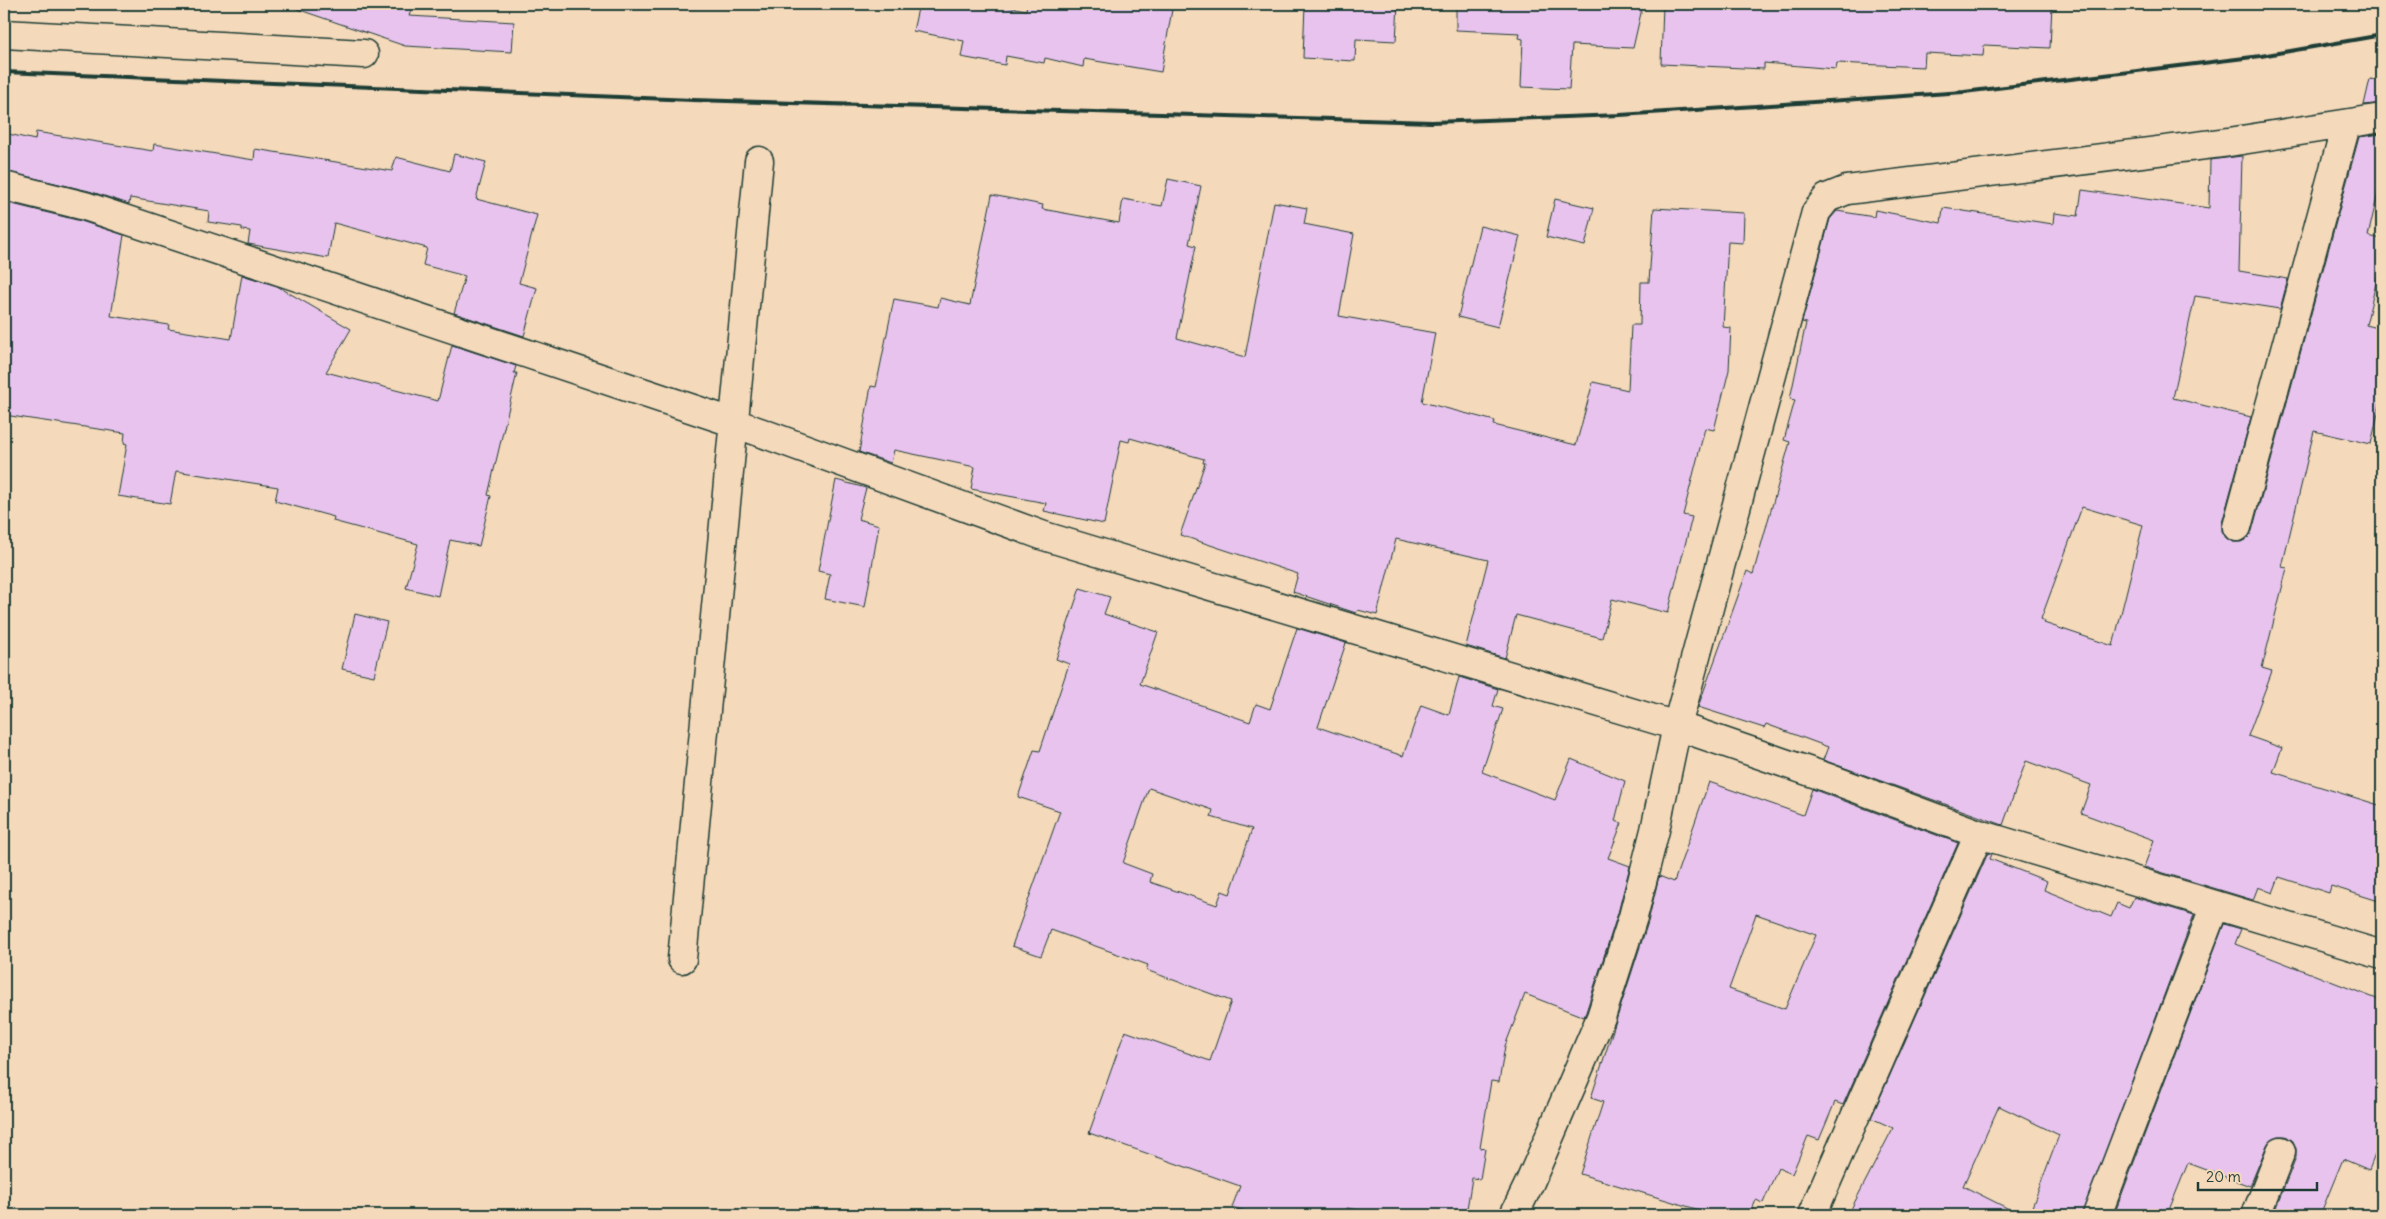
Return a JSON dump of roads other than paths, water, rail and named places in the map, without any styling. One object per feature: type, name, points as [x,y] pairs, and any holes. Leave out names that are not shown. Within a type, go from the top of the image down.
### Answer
[{"type":"street","points":[[4,34],[364,54]]},
{"type":"street","points":[[1514,1215],[1601,1017],[1633,917],[1678,726],[1813,222],[1822,203],[1836,194],[1847,190],[2229,142],[2382,118]]},
{"type":"street","points":[[2237,526],[2346,125]]},
{"type":"street","points":[[682,959],[732,422],[759,162]]},
{"type":"street","points":[[4,186],[85,206],[732,422],[1044,536],[1678,726],[1831,779],[1979,834],[2382,955]]},
{"type":"street","points":[[1812,1215],[1979,834]]},
{"type":"street","points":[[2096,1215],[2215,905]]},
{"type":"street","points":[[2256,1215],[2281,1151]]},
{"type":"railway","points":[[4,72],[693,100],[1432,122],[1620,115],[1964,92],[2261,56],[2382,35]]}]
